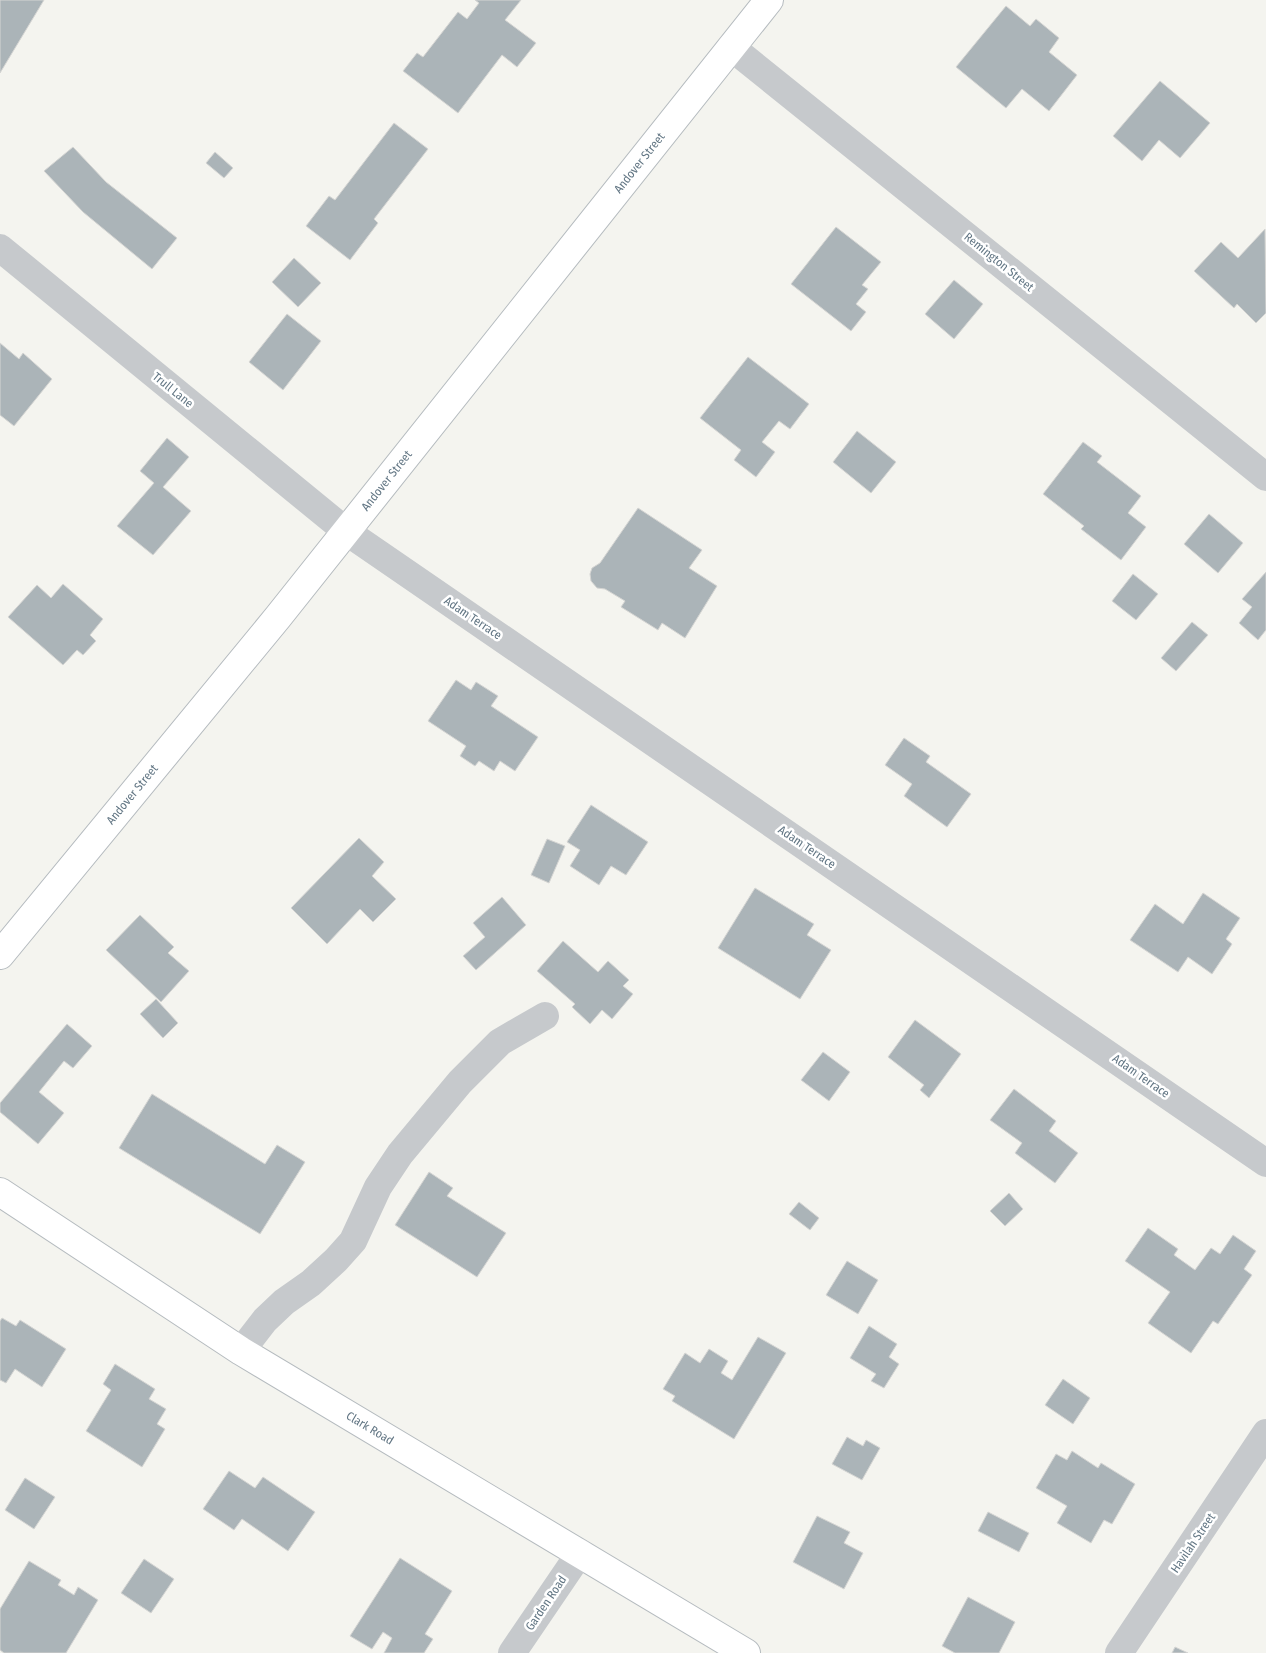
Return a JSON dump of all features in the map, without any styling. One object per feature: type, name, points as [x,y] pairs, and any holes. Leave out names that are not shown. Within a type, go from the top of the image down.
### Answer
[{"type":"main road","name":"Andover Street","points":[[0,955],[347,532],[769,0]]},
{"type":"main road","name":"Clark Road","points":[[0,1192],[241,1350],[746,1653]]},
{"type":"street","name":"Remington Street","points":[[731,47],[1266,477]]},
{"type":"street","name":"Trull Lane","points":[[0,248],[347,532]]},
{"type":"street","name":"Adam Terrace","points":[[347,532],[1266,1163]]},
{"type":"street","points":[[241,1350],[265,1320],[284,1302],[311,1283],[353,1241],[378,1187],[400,1154],[460,1082],[500,1042],[545,1016]]},
{"type":"street","name":"Havilah Street","points":[[1119,1653],[1266,1433]]},
{"type":"street","name":"Garden Road","points":[[512,1653],[580,1554]]},
{"type":"building","points":[[0,0],[44,0],[0,73]]},
{"type":"building","points":[[475,0],[521,0],[505,20],[536,43],[517,67],[502,55],[458,113],[403,71],[417,53],[423,57],[458,12],[467,19],[479,3]]},
{"type":"building","points":[[1006,6],[1030,26],[1036,19],[1059,38],[1049,52],[1077,75],[1049,111],[1022,89],[1006,108],[956,67]]},
{"type":"building","points":[[1160,81],[1210,123],[1180,158],[1159,140],[1142,161],[1113,136]]},
{"type":"building","points":[[394,123],[428,149],[374,219],[378,223],[350,260],[306,226],[329,196],[335,200]]},
{"type":"building","points":[[73,147],[106,182],[177,238],[152,269],[83,212],[44,171]]},
{"type":"building","points":[[215,152],[233,168],[224,178],[206,163]]},
{"type":"building","points":[[836,227],[881,262],[862,285],[868,289],[856,304],[866,312],[851,331],[791,284]]},
{"type":"building","points":[[1265,229],[1266,313],[1256,323],[1237,304],[1234,308],[1194,271],[1221,242],[1238,258]]},
{"type":"building","points":[[294,258],[321,283],[298,307],[272,282]]},
{"type":"building","points":[[954,280],[983,304],[954,339],[925,314]]},
{"type":"building","points":[[287,314],[321,341],[283,390],[249,362]]},
{"type":"building","points":[[0,343],[19,359],[23,353],[52,379],[14,426],[0,415]]},
{"type":"building","points":[[748,357],[809,404],[790,429],[779,421],[762,442],[775,452],[756,477],[734,460],[741,450],[700,418]]},
{"type":"building","points":[[857,431],[896,462],[871,493],[833,462]]},
{"type":"building","points":[[167,438],[189,457],[163,487],[191,511],[153,555],[117,526],[154,483],[140,471]]},
{"type":"building","points":[[1083,442],[1102,456],[1097,462],[1141,496],[1128,513],[1146,527],[1121,560],[1081,529],[1084,526],[1043,494]]},
{"type":"building","points":[[638,508],[702,550],[689,568],[717,586],[685,638],[662,623],[658,630],[621,607],[625,601],[605,589],[597,588],[591,581],[590,574],[592,568],[600,563]]},
{"type":"building","points":[[1209,514],[1243,543],[1218,573],[1184,544]]},
{"type":"building","points":[[1266,572],[1266,630],[1258,640],[1239,623],[1252,607],[1242,599]]},
{"type":"building","points":[[1133,574],[1158,594],[1136,620],[1112,601]]},
{"type":"building","points":[[63,584],[103,619],[90,635],[96,641],[83,655],[77,650],[63,665],[8,617],[37,585],[51,598]]},
{"type":"building","points":[[1192,622],[1208,635],[1176,671],[1161,658]]},
{"type":"building","points":[[456,680],[471,690],[476,682],[498,696],[491,706],[538,737],[515,771],[500,761],[494,771],[479,761],[475,766],[460,756],[466,746],[428,721]]},
{"type":"building","points":[[904,738],[930,756],[926,762],[971,794],[947,827],[904,796],[912,784],[885,765]]},
{"type":"building","points":[[591,805],[648,842],[626,875],[611,866],[599,885],[570,866],[580,850],[567,842]]},
{"type":"building","points":[[359,838],[384,862],[372,876],[396,899],[373,922],[360,909],[327,944],[291,908]]},
{"type":"building","points":[[547,839],[565,846],[549,883],[531,875]]},
{"type":"building","points":[[755,888],[814,924],[807,935],[831,950],[800,999],[718,948]]},
{"type":"building","points":[[1203,893],[1240,918],[1226,939],[1232,944],[1212,974],[1188,957],[1178,972],[1130,940],[1155,904],[1183,924]]},
{"type":"building","points":[[502,897],[526,925],[476,970],[463,956],[485,937],[473,923]]},
{"type":"building","points":[[140,915],[174,947],[168,953],[189,971],[161,1002],[106,950]]},
{"type":"building","points":[[563,941],[598,972],[608,961],[629,980],[623,986],[633,994],[612,1019],[602,1010],[590,1024],[572,1007],[575,1004],[537,971]]},
{"type":"building","points":[[156,999],[178,1023],[163,1038],[140,1014]]},
{"type":"building","points":[[915,1020],[961,1054],[929,1098],[920,1090],[924,1085],[888,1057]]},
{"type":"building","points":[[67,1024],[92,1046],[73,1068],[64,1061],[39,1092],[64,1113],[38,1144],[0,1112],[0,1103]]},
{"type":"building","points":[[823,1052],[850,1072],[829,1101],[801,1080]]},
{"type":"building","points":[[1014,1089],[1056,1121],[1049,1131],[1078,1153],[1055,1183],[1015,1153],[1022,1143],[990,1120]]},
{"type":"building","points":[[152,1094],[265,1164],[277,1145],[305,1162],[260,1234],[119,1148]]},
{"type":"building","points":[[429,1172],[453,1188],[447,1196],[506,1233],[477,1277],[395,1225]]},
{"type":"building","points":[[1009,1193],[1023,1209],[1005,1226],[990,1211]]},
{"type":"building","points":[[799,1202],[819,1218],[810,1230],[789,1214]]},
{"type":"building","points":[[1148,1228],[1178,1249],[1174,1255],[1195,1270],[1211,1248],[1220,1254],[1233,1235],[1256,1251],[1244,1269],[1252,1275],[1218,1324],[1213,1321],[1191,1353],[1148,1323],[1170,1292],[1125,1261]]},
{"type":"building","points":[[847,1261],[878,1280],[858,1314],[826,1295]]},
{"type":"building","points":[[2,1318],[16,1326],[20,1320],[66,1349],[42,1387],[15,1369],[6,1383],[0,1380],[0,1321]]},
{"type":"building","points":[[869,1326],[897,1344],[889,1357],[899,1364],[884,1388],[871,1381],[876,1374],[850,1358]]},
{"type":"building","points":[[758,1337],[786,1353],[734,1439],[672,1401],[675,1396],[663,1389],[685,1353],[700,1363],[709,1349],[728,1361],[721,1373],[732,1380]]},
{"type":"building","points":[[115,1364],[155,1389],[149,1399],[166,1409],[157,1424],[165,1429],[142,1467],[86,1431],[111,1390],[103,1384]]},
{"type":"building","points":[[1063,1379],[1090,1398],[1073,1424],[1045,1405]]},
{"type":"building","points":[[847,1437],[863,1446],[866,1440],[880,1448],[862,1480],[832,1464]]},
{"type":"building","points":[[1072,1451],[1098,1468],[1101,1463],[1135,1484],[1112,1524],[1104,1520],[1091,1543],[1057,1523],[1067,1506],[1036,1488],[1056,1454],[1067,1460]]},
{"type":"building","points":[[229,1471],[255,1488],[263,1477],[315,1512],[288,1551],[242,1519],[234,1530],[203,1509]]},
{"type":"building","points":[[25,1478],[55,1497],[34,1529],[5,1510]]},
{"type":"building","points":[[988,1512],[1029,1533],[1019,1552],[978,1531]]},
{"type":"building","points":[[817,1516],[850,1532],[844,1543],[863,1553],[844,1589],[793,1562]]},
{"type":"building","points":[[400,1558],[452,1591],[425,1634],[433,1639],[424,1653],[384,1653],[392,1638],[383,1632],[372,1649],[350,1636]]},
{"type":"building","points":[[144,1559],[174,1579],[151,1613],[121,1593]]},
{"type":"building","points":[[29,1561],[61,1580],[58,1585],[74,1595],[78,1587],[98,1600],[66,1653],[4,1653],[0,1650],[0,1609]]},
{"type":"building","points":[[968,1597],[1015,1622],[999,1653],[955,1653],[942,1646]]},
{"type":"building","points":[[1175,1647],[1188,1653],[1172,1653]]}]
